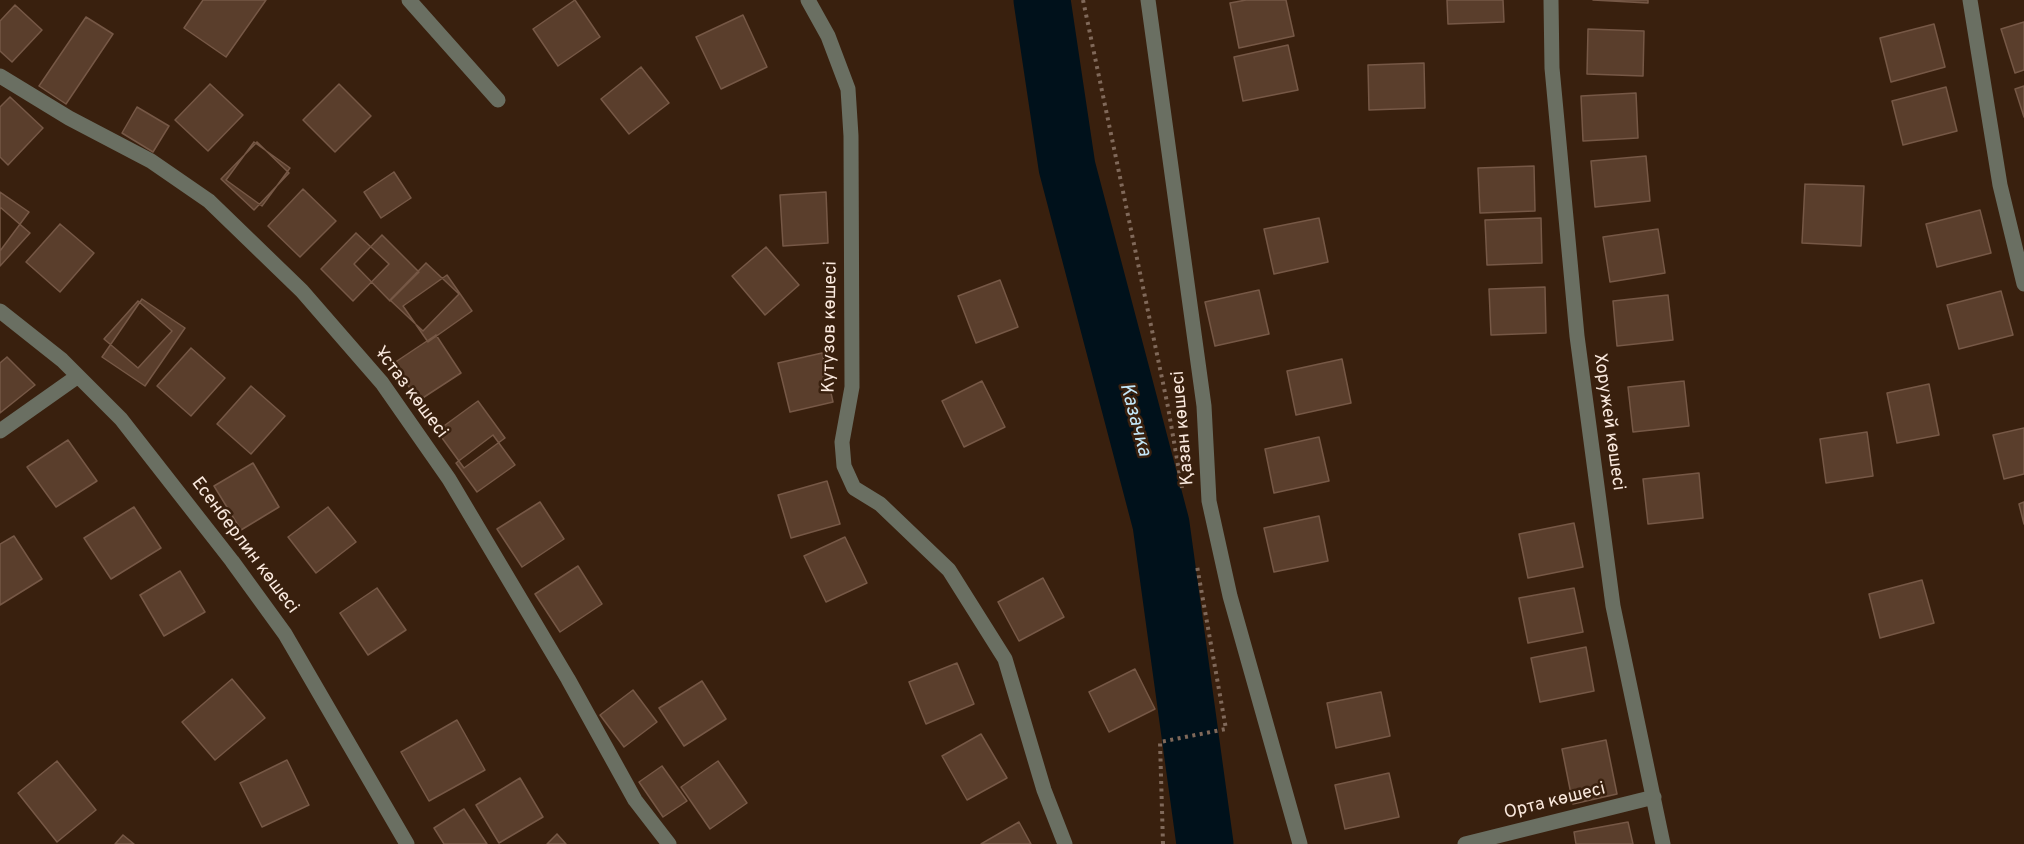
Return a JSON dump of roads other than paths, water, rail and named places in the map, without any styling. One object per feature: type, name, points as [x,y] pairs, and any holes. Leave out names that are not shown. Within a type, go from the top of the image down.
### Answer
[{"type":"street","points":[[408,0],[498,100]]},
{"type":"street","name":"Кутузов көшесі","points":[[808,0],[828,36],[848,89],[851,148],[852,387],[842,442],[844,466],[854,488],[880,504],[949,570],[1005,659],[1044,790],[1065,844]]},
{"type":"street","name":"Қазан көшесі","points":[[1148,0],[1204,406],[1209,501],[1230,596],[1300,844]]},
{"type":"street","name":"Хоружей көшесі","points":[[1551,0],[1552,68],[1576,336],[1613,606],[1663,844]]},
{"type":"street","points":[[1970,0],[2000,185],[2024,284]]},
{"type":"street","name":"Ұстаз көшесі","points":[[0,76],[69,118],[151,161],[209,201],[302,291],[382,382],[449,479],[567,679],[635,800],[669,844]]},
{"type":"street","name":"Есенберлин көшесі","points":[[0,311],[62,360],[122,419],[232,561],[285,633],[407,844]]},
{"type":"street","points":[[0,431],[78,376]]},
{"type":"street","name":"Орта көшесі","points":[[1465,844],[1654,797]]},
{"type":"waterway","name":"Казачка","points":[[1042,0],[1067,167],[1161,524],[1205,844]]}]
